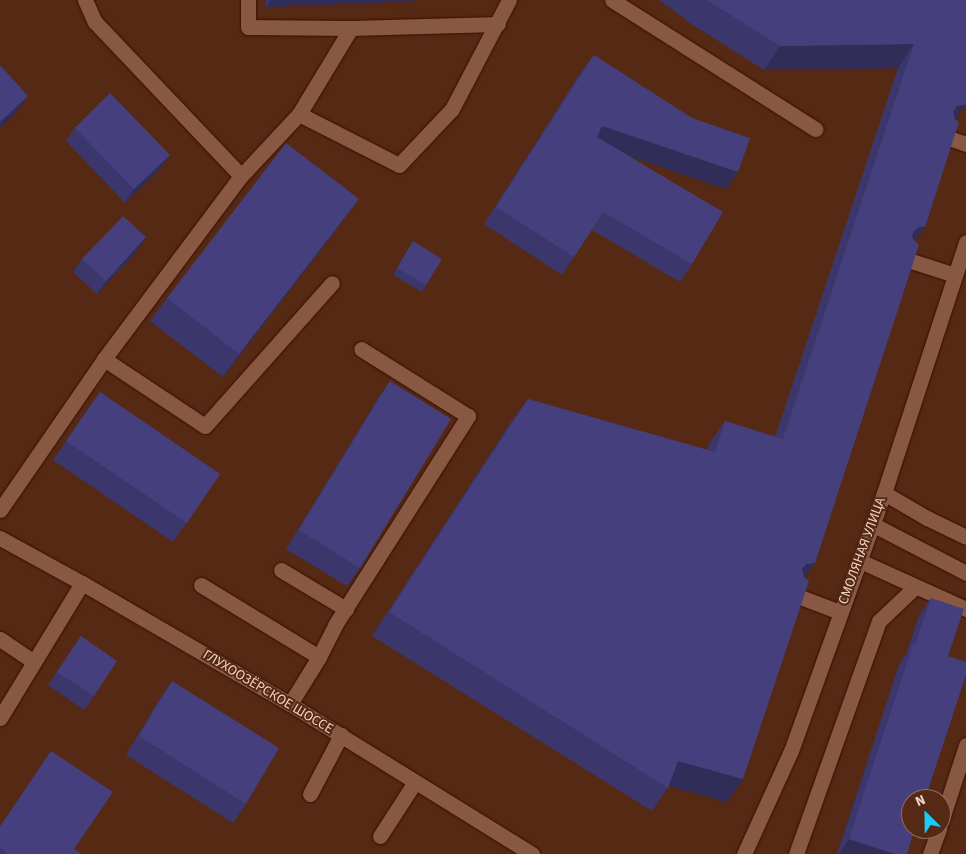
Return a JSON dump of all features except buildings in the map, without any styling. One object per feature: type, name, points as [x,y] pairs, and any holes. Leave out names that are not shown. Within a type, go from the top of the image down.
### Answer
[{"type":"street","points":[[85,0],[95,22],[241,176]]},
{"type":"street","points":[[248,0],[248,27],[351,28],[498,24]]},
{"type":"street","points":[[299,114],[399,165],[452,109],[509,0]]},
{"type":"street","points":[[612,0],[815,129]]},
{"type":"street","points":[[0,510],[104,359],[241,176],[299,114],[351,28]]},
{"type":"street","points":[[946,137],[966,144]]},
{"type":"street","name":"СМОЛЯНАЯ УЛИЦА","points":[[744,854],[791,751],[858,560],[884,493],[966,242]]},
{"type":"street","points":[[905,260],[955,275]]},
{"type":"street","points":[[104,359],[204,426],[332,283]]},
{"type":"street","points":[[290,704],[346,609],[468,416],[362,348]]},
{"type":"street","points":[[884,493],[966,537]]},
{"type":"street","points":[[872,524],[966,573]]},
{"type":"street","name":"ГЛУХООЗЁРСКОЕ ШОССЕ","points":[[0,538],[82,582],[290,704],[532,854]]},
{"type":"street","points":[[858,560],[966,609]]},
{"type":"street","points":[[281,570],[346,609]]},
{"type":"street","points":[[0,718],[33,660],[82,582]]},
{"type":"street","points":[[201,586],[319,657]]},
{"type":"street","points":[[796,854],[879,621],[916,587]]},
{"type":"street","points":[[795,595],[840,612]]},
{"type":"street","points":[[0,639],[33,660]]},
{"type":"street","points":[[310,794],[341,736]]},
{"type":"street","points":[[951,791],[966,745]]},
{"type":"street","points":[[380,836],[415,782]]},
{"type":"street","points":[[930,854],[935,839]]}]
